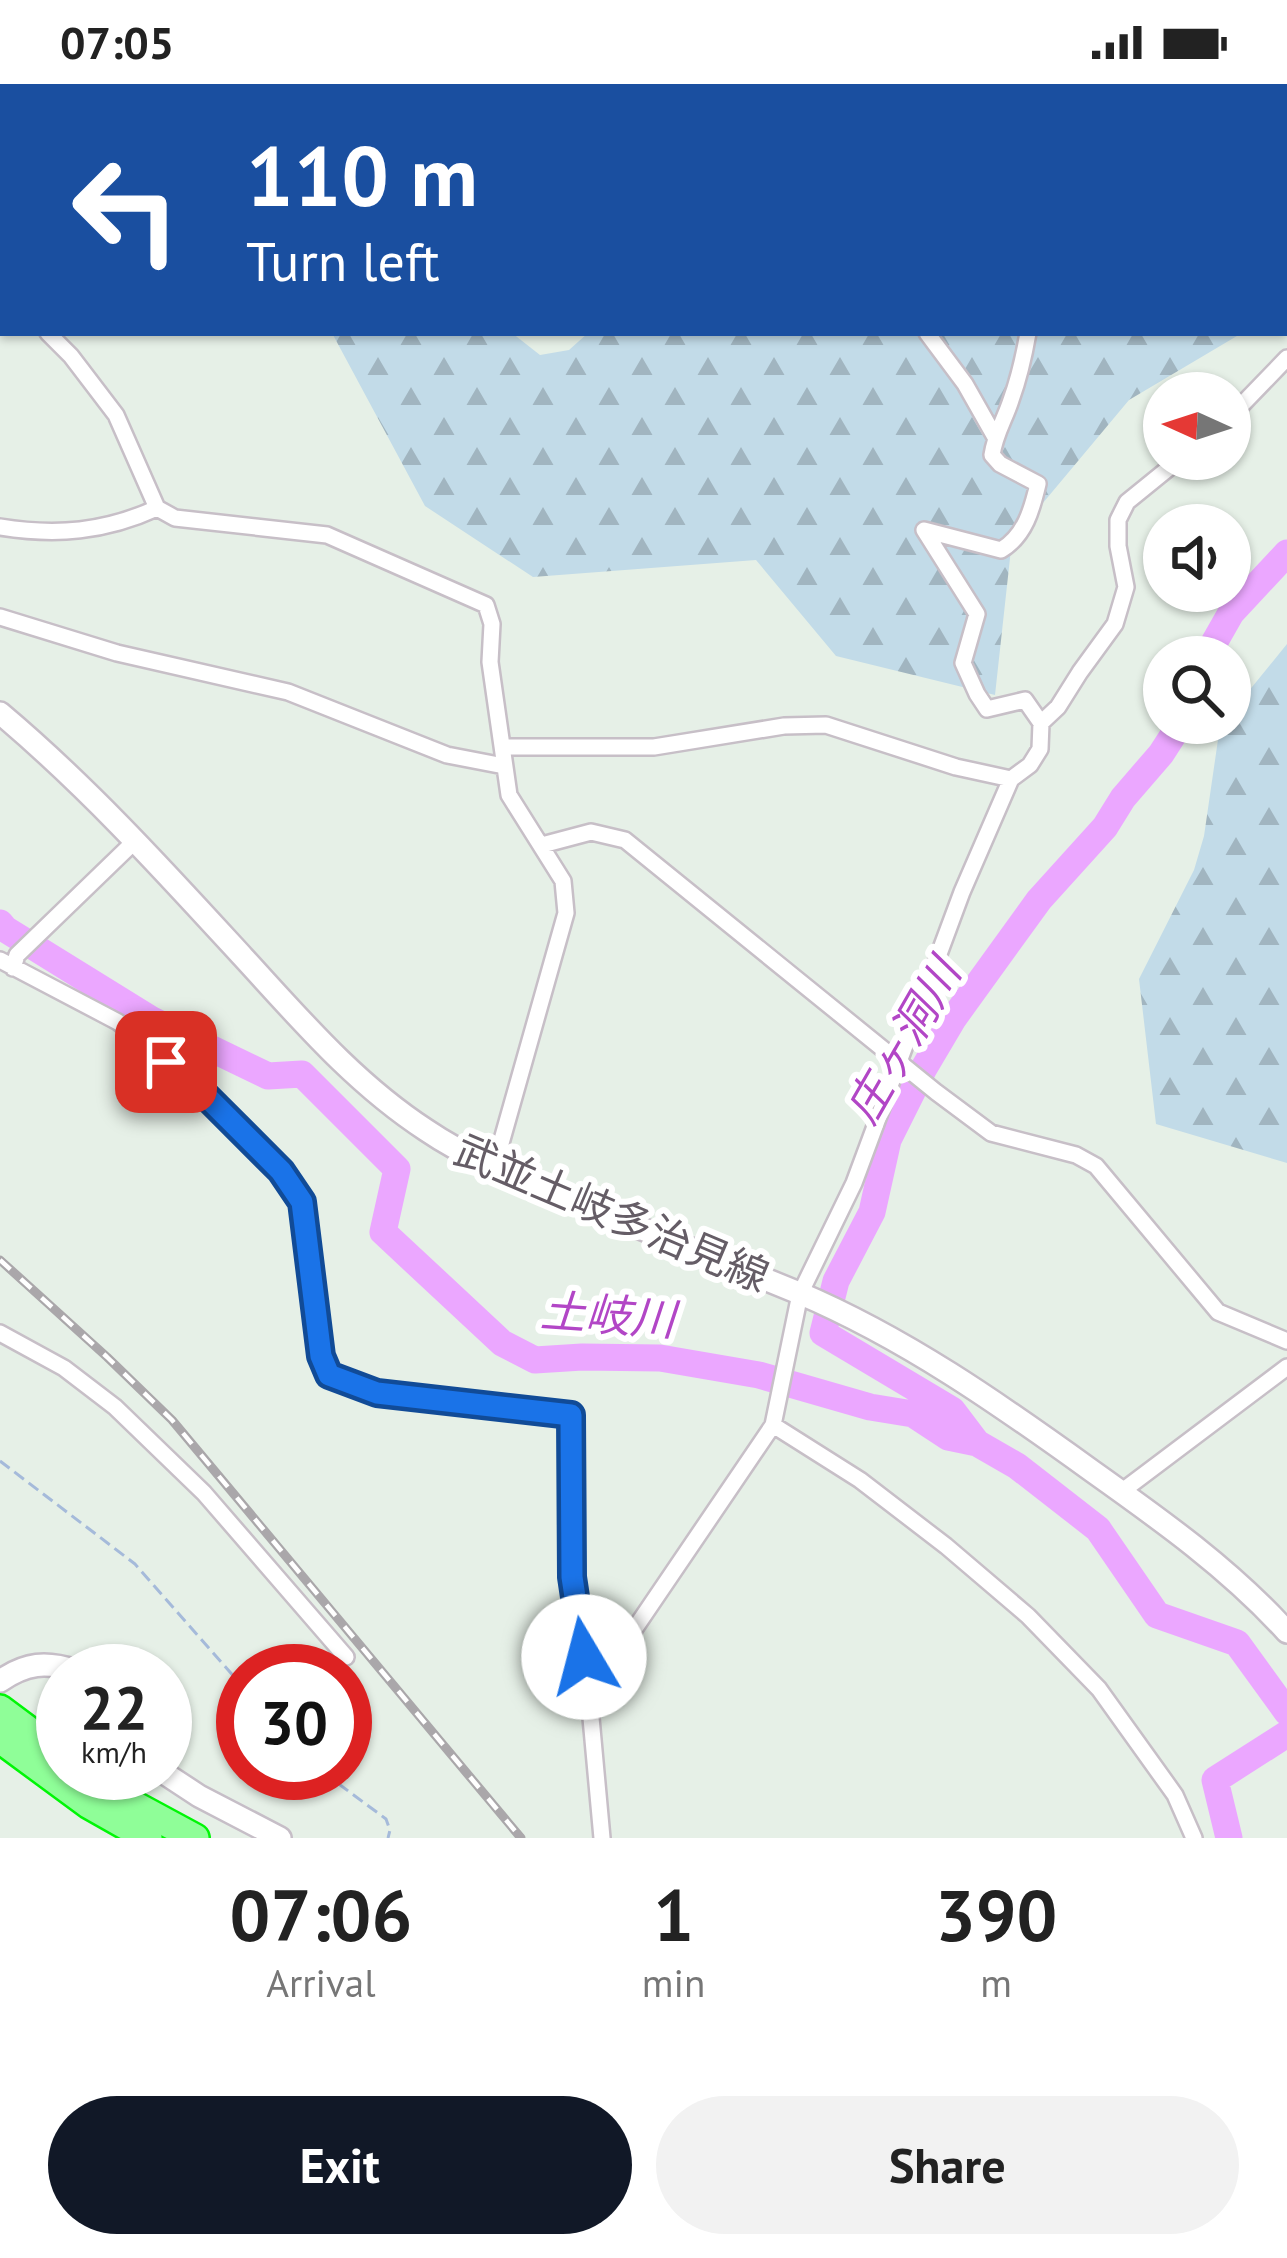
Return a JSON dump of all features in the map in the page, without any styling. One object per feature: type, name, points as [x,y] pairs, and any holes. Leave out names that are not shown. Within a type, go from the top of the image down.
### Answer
[{"type":"highway","points":[[0,1709],[36,1736]]},
{"type":"highway","points":[[0,1739],[88,1804],[148,1838]]},
{"type":"highway","points":[[126,1800],[195,1838]]},
{"type":"main road","name":"武並土岐多治見線","points":[[0,713],[48,753],[129,846],[338,1060],[399,1112],[494,1168],[846,1316],[920,1353],[1021,1419],[1191,1542],[1287,1632]]},
{"type":"main road","points":[[0,1681],[36,1664]]},
{"type":"main road","points":[[192,1791],[280,1838]]},
{"type":"street","points":[[51,336],[116,416],[157,508],[175,518],[327,535],[486,605],[492,624],[490,662],[509,795],[563,880],[566,913],[494,1168]]},
{"type":"street","points":[[930,336],[995,437]]},
{"type":"street","points":[[589,1696],[773,1425],[802,1298],[854,1183],[962,892],[1011,779],[1030,765],[1040,749],[1041,723],[1025,700],[987,709],[977,694],[963,663],[977,614],[925,530],[1001,550],[1014,542],[1031,512],[1038,484],[992,455],[1028,336]]},
{"type":"street","points":[[1251,395],[1287,358]]},
{"type":"street","points":[[1041,723],[1058,707],[1115,624],[1126,587],[1118,520],[1127,502],[1154,480]]},
{"type":"street","points":[[0,527],[75,532],[124,523],[157,508]]},
{"type":"street","points":[[0,617],[117,653],[288,692],[447,755],[504,766]]},
{"type":"street","points":[[503,747],[654,747],[784,726],[826,725],[956,767],[1011,779]]},
{"type":"street","points":[[542,845],[591,832],[625,840],[991,1133],[1076,1155],[1096,1166],[1218,1312],[1287,1341]]},
{"type":"street","points":[[129,846],[10,961],[118,1022],[196,1086],[281,1171],[302,1202],[321,1356],[329,1375],[377,1393],[571,1415],[572,1577],[602,1838]]},
{"type":"street","points":[[0,1333],[64,1368],[115,1407],[204,1493],[335,1644]]},
{"type":"street","points":[[1121,1492],[1287,1367]]},
{"type":"street","points":[[773,1425],[860,1480],[1028,1616],[1099,1689],[1175,1795],[1194,1838]]},
{"type":"path","points":[[0,1461],[135,1564],[216,1656]]},
{"type":"path","points":[[360,1800],[386,1820],[388,1838]]},
{"type":"green space","points":[[334,336],[516,336],[540,355],[569,350],[585,336],[1237,336],[1176,372],[1143,372],[1143,392],[1129,400],[1012,540],[995,695],[836,656],[756,560],[533,577],[425,506]]},
{"type":"green space","points":[[1287,644],[1287,1163],[1156,1124],[1139,979],[1194,870],[1204,836],[1217,744],[1251,744],[1251,688]]},
{"type":"waterway","name":"庄ヶ洞川","points":[[1218,636],[1231,613],[1287,553]]},
{"type":"waterway","name":"庄ヶ洞川","points":[[977,1443],[952,1410],[823,1333],[836,1281],[872,1212],[888,1140],[953,1019],[1039,900],[1105,827],[1167,744]]},
{"type":"waterway","name":"土岐川","points":[[0,923],[152,1020],[268,1076],[302,1074],[397,1169],[383,1232],[502,1343],[535,1360],[660,1358],[759,1375],[870,1407],[913,1414],[948,1437],[977,1443],[1017,1466],[1098,1529],[1157,1615],[1237,1643],[1287,1712]]},
{"type":"waterway","name":"土岐川","points":[[1229,1838],[1215,1780],[1287,1734]]},
{"type":"railway","points":[[0,1260],[172,1420],[521,1838]]},
{"type":"route","points":[[166,1062],[281,1171],[302,1202],[321,1356],[329,1375],[377,1393],[571,1415],[572,1577],[584,1657]]}]
